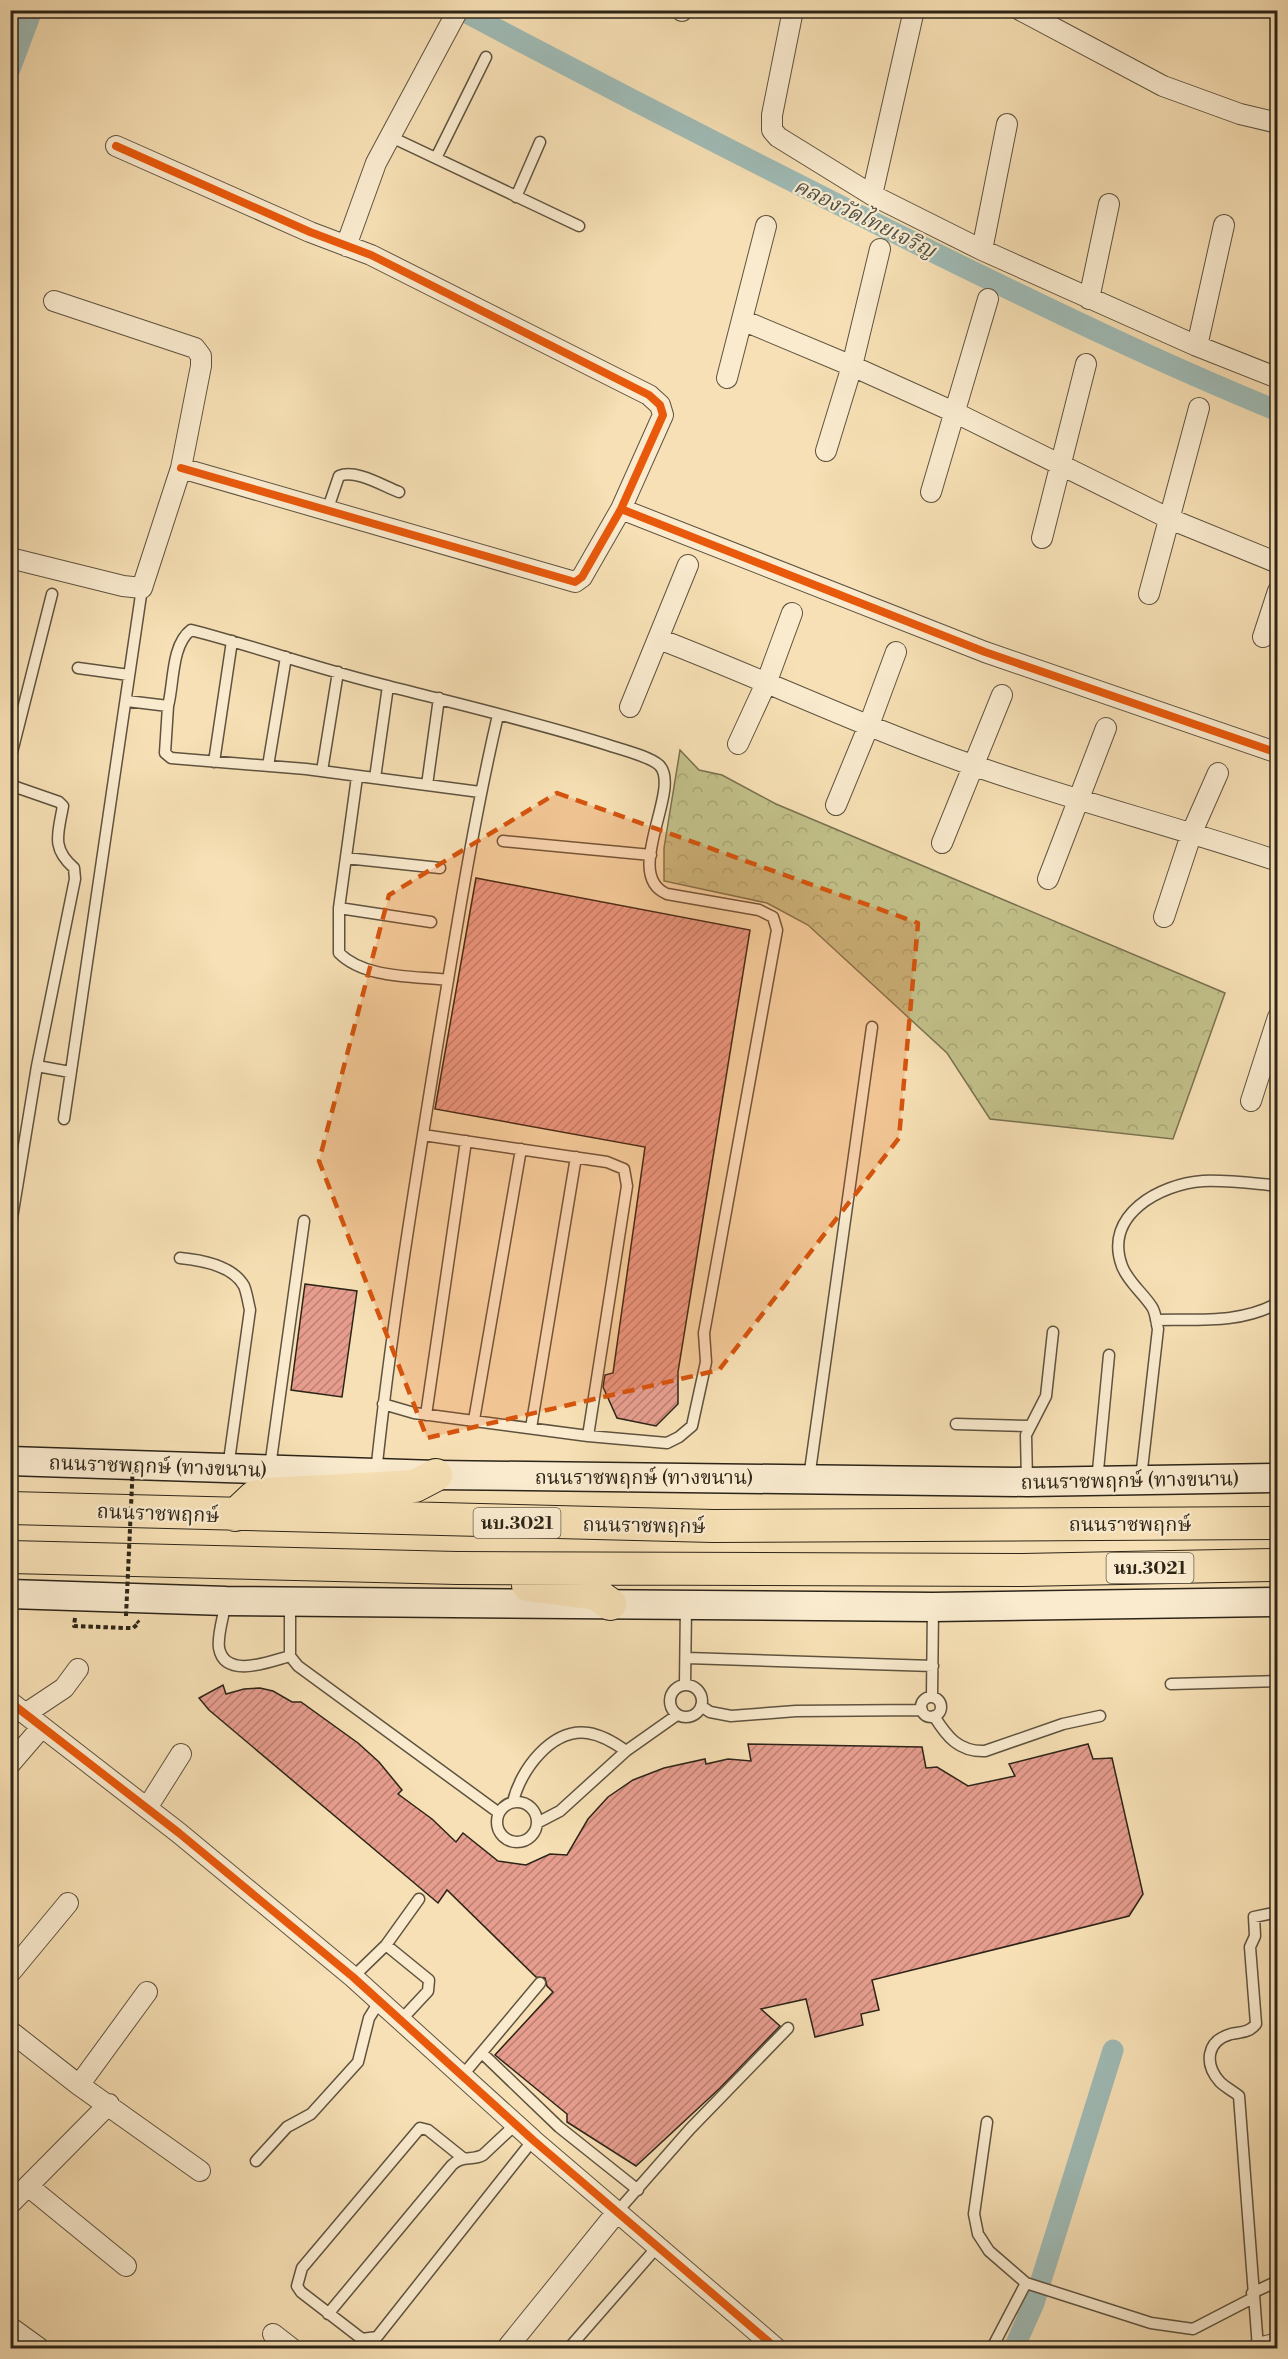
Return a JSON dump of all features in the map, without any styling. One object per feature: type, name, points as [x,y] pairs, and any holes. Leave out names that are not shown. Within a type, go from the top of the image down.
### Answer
[{"type":"main road","name":"ถนนราชพฤกษ์ (ทางขนาน)","points":[[10,1461],[436,1475],[1027,1482],[1278,1478]]},
{"type":"main road","points":[[235,1515],[254,1497],[268,1494],[415,1486],[436,1475]]},
{"type":"main road","name":"ถนนราชพฤกษ์","points":[[10,1508],[713,1526],[1278,1523]]},
{"type":"main road","name":"นบ.3021","points":[[10,1557],[456,1569],[1022,1570],[1278,1565]]},
{"type":"main road","points":[[456,1569],[482,1580],[596,1594],[610,1604]]},
{"type":"main road","name":"นบ.3021","points":[[10,1594],[226,1601],[686,1603],[933,1607],[1278,1602]]},
{"type":"street","points":[[793,10],[772,115],[772,130],[778,137],[872,195],[982,250],[1197,346],[1278,378]]},
{"type":"street","points":[[872,195],[914,10]]},
{"type":"street","points":[[1020,10],[1163,86],[1240,114],[1278,123]]},
{"type":"street","points":[[346,246],[376,163],[454,16]]},
{"type":"street","points":[[982,250],[1007,124]]},
{"type":"street","points":[[116,146],[371,255],[649,394],[660,405],[663,416],[621,509],[582,577],[575,582],[181,468]]},
{"type":"street","points":[[1089,299],[1109,204]]},
{"type":"street","points":[[1197,346],[1224,225]]},
{"type":"street","points":[[727,378],[766,226]]},
{"type":"street","points":[[826,451],[852,366],[880,249]]},
{"type":"street","points":[[931,492],[988,299]]},
{"type":"street","points":[[10,558],[123,586],[142,588],[181,468],[201,366],[201,356],[195,348],[54,302]]},
{"type":"street","points":[[742,320],[954,412],[1170,519],[1278,562]]},
{"type":"street","points":[[1042,538],[1086,364]]},
{"type":"street","points":[[1149,594],[1199,408]]},
{"type":"street","points":[[621,509],[985,652],[1278,753]]},
{"type":"street","points":[[630,707],[660,639],[688,565]]},
{"type":"street","points":[[1263,637],[1278,591]]},
{"type":"street","points":[[738,744],[767,681],[792,613]]},
{"type":"street","points":[[660,639],[973,766],[1077,800],[1192,832],[1278,861]]},
{"type":"street","points":[[836,805],[896,652]]},
{"type":"street","points":[[942,843],[1002,695]]},
{"type":"street","points":[[1048,879],[1106,728]]},
{"type":"street","points":[[1164,917],[1192,832],[1218,773]]},
{"type":"street","points":[[1251,1101],[1278,1017]]},
{"type":"street","points":[[78,1669],[64,1688],[17,1708],[147,1808],[353,1977],[533,2140],[776,2349]]},
{"type":"street","points":[[10,1764],[41,1728]]},
{"type":"street","points":[[147,1808],[181,1754]]},
{"type":"street","points":[[10,1974],[68,1903]]},
{"type":"street","points":[[79,2085],[147,1992]]},
{"type":"street","points":[[10,2031],[79,2085],[109,2104],[200,2171]]},
{"type":"street","points":[[10,2204],[109,2104]]},
{"type":"street","points":[[28,2186],[126,2266]]},
{"type":"street","points":[[507,2349],[617,2212]]},
{"type":"street","points":[[10,2327],[39,2349]]},
{"type":"street","points":[[273,2334],[291,2349]]},
{"type":"street","points":[[1258,2348],[1278,2343]]},
{"type":"lane","points":[[436,158],[486,57]]},
{"type":"lane","points":[[389,136],[579,226]]},
{"type":"lane","points":[[516,197],[540,142]]},
{"type":"lane","points":[[327,511],[334,484],[343,474],[356,475],[399,492]]},
{"type":"lane","points":[[64,1119],[142,588]]},
{"type":"lane","points":[[10,760],[52,594]]},
{"type":"lane","points":[[383,1404],[426,1415],[588,1436],[668,1443],[680,1437],[692,1426],[706,1362],[704,1333],[777,930],[773,917],[759,910],[660,891],[651,878],[651,855],[665,787],[665,775],[658,764],[630,752],[553,728],[388,686],[191,630],[184,635],[168,706],[164,740],[167,756],[322,771],[480,792]]},
{"type":"lane","points":[[214,762],[232,641]]},
{"type":"lane","points":[[268,766],[286,657]]},
{"type":"lane","points":[[78,668],[129,675]]},
{"type":"lane","points":[[322,771],[338,672]]},
{"type":"lane","points":[[375,778],[388,686]]},
{"type":"lane","points":[[427,785],[439,698]]},
{"type":"lane","points":[[127,701],[168,706]]},
{"type":"lane","points":[[376,1473],[383,1404],[423,1135],[480,792],[498,715]]},
{"type":"lane","points":[[357,777],[339,908],[339,953],[348,962],[368,970],[448,980]]},
{"type":"lane","points":[[10,785],[59,802],[63,806],[57,847],[60,854],[74,868],[75,879],[38,1066],[10,1230]]},
{"type":"lane","points":[[503,841],[651,855]]},
{"type":"lane","points":[[346,858],[440,868]]},
{"type":"lane","points":[[339,908],[431,922]]},
{"type":"lane","points":[[809,1478],[872,1027]]},
{"type":"lane","points":[[38,1066],[70,1072]]},
{"type":"lane","points":[[423,1135],[607,1162],[624,1169],[627,1186],[588,1436]]},
{"type":"lane","points":[[426,1415],[466,1141]]},
{"type":"lane","points":[[474,1420],[521,1149]]},
{"type":"lane","points":[[531,1428],[576,1157]]},
{"type":"lane","points":[[1140,1481],[1158,1329],[1153,1308],[1138,1291],[1122,1266],[1119,1231],[1134,1208],[1146,1199],[1165,1191],[1202,1181],[1272,1185],[1278,1188]]},
{"type":"lane","points":[[269,1470],[304,1221]]},
{"type":"lane","points":[[180,1258],[202,1260],[235,1275],[244,1287],[250,1310],[228,1468]]},
{"type":"lane","points":[[1156,1320],[1222,1319],[1246,1316],[1257,1314],[1278,1303]]},
{"type":"lane","points":[[1027,1482],[1026,1435],[1046,1396],[1053,1332]]},
{"type":"lane","points":[[1097,1481],[1108,1355]]},
{"type":"lane","points":[[956,1424],[1029,1426]]},
{"type":"lane","points":[[226,1601],[219,1648],[225,1660],[235,1665],[248,1666],[290,1656]]},
{"type":"lane","points":[[290,1601],[290,1656],[310,1676],[500,1813]]},
{"type":"lane","points":[[685,1685],[686,1603]]},
{"type":"lane","points":[[932,1697],[933,1607]]},
{"type":"lane","points":[[687,1658],[933,1666]]},
{"type":"lane","points":[[1171,1684],[1278,1681]]},
{"type":"lane","points":[[685,1685],[691,1686],[700,1694],[701,1706],[691,1716],[677,1714],[672,1710],[670,1697],[673,1691],[685,1685]]},
{"type":"lane","points":[[922,1710],[923,1700],[932,1697]]},
{"type":"lane","points":[[701,1706],[710,1712],[731,1716],[796,1711],[922,1710],[929,1716],[934,1716],[938,1713],[940,1703],[932,1697]]},
{"type":"lane","points":[[626,1751],[608,1740],[586,1733],[560,1739],[545,1749],[523,1775],[513,1802],[500,1813],[499,1830],[504,1838],[512,1842],[529,1838],[537,1822],[560,1811],[626,1751],[677,1714]]},
{"type":"lane","points":[[934,1716],[947,1736],[972,1751],[985,1750],[1063,1724],[1100,1716]]},
{"type":"lane","points":[[513,1802],[530,1806],[537,1822]]},
{"type":"lane","points":[[353,1977],[386,1945],[419,1899]]},
{"type":"lane","points":[[1258,2348],[1239,2096],[1221,2082],[1211,2066],[1209,2054],[1212,2045],[1227,2035],[1250,2031],[1256,2024],[1250,1947],[1255,1936],[1254,1917],[1278,1912]]},
{"type":"lane","points":[[386,1945],[429,1980],[428,1990],[401,2020]]},
{"type":"lane","points":[[462,2076],[540,1983]]},
{"type":"lane","points":[[256,2161],[287,2127],[311,2114],[358,2062],[369,2018],[379,2002]]},
{"type":"lane","points":[[617,2212],[690,2129],[788,2028]]},
{"type":"lane","points":[[482,2053],[559,2127],[638,2190]]},
{"type":"lane","points":[[987,2122],[974,2214],[978,2234],[989,2251],[1026,2283],[1152,2323],[1193,2329],[1278,2281]]},
{"type":"lane","points":[[328,2314],[452,2165],[462,2158],[477,2158],[483,2155],[516,2124]]},
{"type":"lane","points":[[462,2158],[428,2130],[420,2128],[302,2268],[297,2286],[301,2292],[362,2339],[377,2337],[533,2140]]},
{"type":"lane","points":[[576,2346],[658,2246]]},
{"type":"lane","points":[[992,2349],[1026,2283]]},
{"type":"path","points":[[74,1626],[133,1628],[139,1623],[135,1617],[126,1616],[133,1463]]},
{"type":"highlighted area","points":[[557,793],[918,923],[899,1138],[719,1370],[427,1438],[319,1161],[389,895]]},
{"type":"green space","points":[[680,750],[699,770],[722,775],[776,804],[1225,993],[1173,1139],[990,1119],[947,1053],[808,925],[767,903],[664,881],[664,848]]},
{"type":"building","points":[[476,878],[750,930],[678,1372],[678,1404],[656,1426],[617,1418],[603,1387],[605,1375],[613,1373],[645,1147],[435,1109]]},
{"type":"building","points":[[305,1284],[357,1291],[342,1397],[291,1390]]},
{"type":"building","points":[[223,1685],[226,1694],[260,1688],[273,1691],[292,1702],[301,1702],[358,1743],[379,1762],[402,1790],[398,1794],[432,1819],[456,1842],[463,1833],[498,1861],[526,1865],[550,1854],[567,1855],[588,1819],[608,1797],[633,1780],[664,1768],[705,1759],[706,1764],[728,1759],[751,1761],[748,1744],[922,1747],[926,1768],[937,1767],[968,1786],[1015,1776],[1009,1764],[1088,1744],[1093,1759],[1112,1758],[1143,1894],[1129,1916],[872,1980],[879,2010],[861,2014],[863,2025],[815,2037],[806,1999],[761,2009],[780,2026],[720,2088],[636,2166],[567,2122],[567,2114],[495,2055],[553,1992],[547,1986],[545,1978],[536,1977],[447,1890],[438,1903],[209,1710],[199,1698]]},
{"type":"waterway","points":[[10,69],[32,10]]},
{"type":"waterway","name":"คลองวัดไทยเจริญ","points":[[461,10],[933,252],[1147,354],[1278,411]]},
{"type":"waterway","points":[[1014,2348],[1034,2303],[1113,2050]]},
{"type":"cycle path","points":[[116,146],[310,232],[371,255],[649,395],[660,405],[663,415],[621,509],[582,577],[575,582],[181,468]]},
{"type":"cycle path","points":[[621,509],[985,652],[1278,753]]},
{"type":"cycle path","points":[[10,1702],[179,1833],[353,1977],[533,2140],[776,2348]]}]
